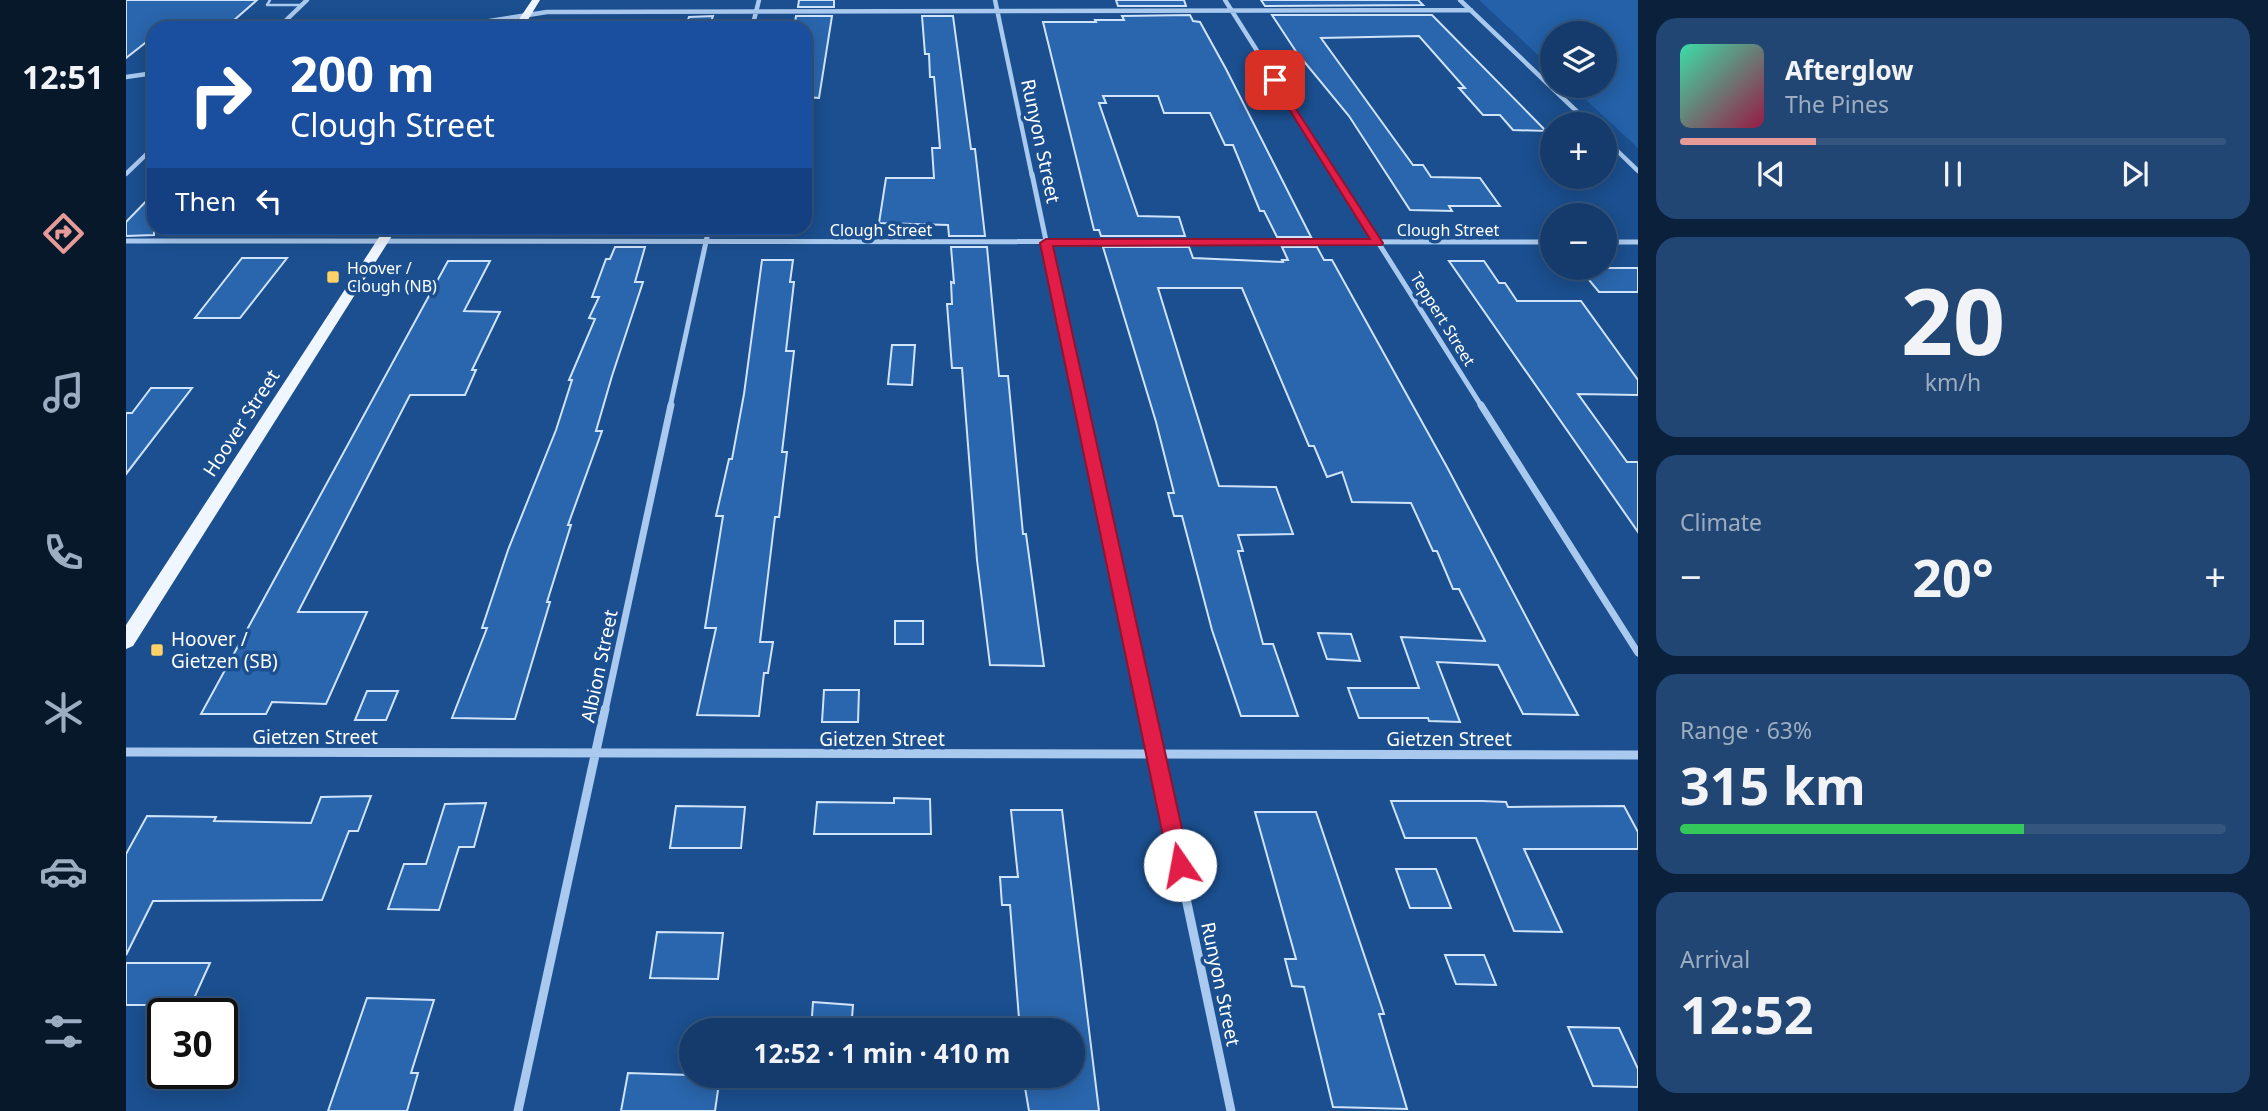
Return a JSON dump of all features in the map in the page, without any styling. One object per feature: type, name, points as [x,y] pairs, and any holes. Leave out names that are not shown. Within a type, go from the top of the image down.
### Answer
[{"type":"main road","points":[[522,21],[536,0]]},
{"type":"main road","name":"Hoover Street","points":[[126,641],[386,235]]},
{"type":"street","points":[[285,21],[307,0]]},
{"type":"street","points":[[754,21],[759,0]]},
{"type":"street","name":"Runyon Street","points":[[995,0],[1231,1111]]},
{"type":"street","name":"Teppert Street","points":[[1225,0],[1638,653]]},
{"type":"street","points":[[1460,0],[1577,112]]},
{"type":"street","points":[[486,21],[527,14],[1471,10]]},
{"type":"street","points":[[126,78],[147,74]]},
{"type":"street","points":[[1617,151],[1638,171]]},
{"type":"street","points":[[126,174],[147,154]]},
{"type":"street","name":"Albion Street","points":[[518,1111],[708,235]]},
{"type":"street","name":"Clough Street","points":[[126,241],[1540,243]]},
{"type":"street","points":[[1617,242],[1638,242]]},
{"type":"street","name":"Gietzen Street","points":[[126,752],[1638,755]]},
{"type":"lane","points":[[270,0],[267,5],[302,5]]},
{"type":"shaded area","points":[[1479,0],[1638,0],[1638,148],[1617,129],[1617,112],[1599,112],[1584,98],[1617,98],[1617,21],[1540,21],[1540,57]]},
{"type":"building","points":[[126,0],[257,0],[233,21],[147,21],[147,42],[126,58]]},
{"type":"building","points":[[799,0],[834,0],[834,7],[798,7]]},
{"type":"building","points":[[1116,0],[1184,0],[1186,6],[1118,6]]},
{"type":"building","points":[[1261,0],[1418,0],[1423,5],[1265,6]]},
{"type":"building","points":[[1190,15],[1193,21],[1200,22],[1226,69],[1311,237],[1277,237],[1264,211],[1260,211],[1233,145],[1225,145],[1210,113],[1164,113],[1158,96],[1103,96],[1106,103],[1099,103],[1138,216],[1179,217],[1185,236],[1101,236],[1099,230],[1094,230],[1043,22],[1096,22],[1095,20],[1124,20],[1122,16]]},
{"type":"building","points":[[1272,15],[1432,15],[1540,125],[1540,131],[1513,130],[1500,115],[1483,115],[1459,88],[1465,88],[1419,36],[1321,38],[1413,165],[1423,165],[1431,177],[1480,178],[1500,206],[1449,206],[1452,211],[1410,210],[1349,116],[1297,53]]},
{"type":"building","points":[[713,16],[711,21],[688,21],[689,17]]},
{"type":"building","points":[[796,16],[832,16],[819,98],[812,98],[812,21],[795,21]]},
{"type":"building","points":[[922,16],[953,16],[971,149],[975,149],[985,236],[949,236],[948,225],[879,223],[886,178],[934,178],[932,148],[940,148],[934,77],[930,77],[929,54],[925,54]]},
{"type":"building","points":[[147,200],[147,235],[154,235],[126,236],[126,222]]},
{"type":"building","points":[[615,247],[645,247],[635,282],[643,282],[596,431],[602,431],[568,525],[571,525],[515,719],[452,718],[487,628],[482,628],[508,550],[556,430],[572,380],[569,380],[595,319],[589,318],[599,297],[592,297],[606,259],[610,259]]},
{"type":"building","points":[[951,247],[987,247],[999,376],[1008,376],[1023,534],[1026,534],[1044,666],[990,665],[977,560],[962,368],[952,368],[947,304],[952,304],[951,282],[954,283]]},
{"type":"building","points":[[1103,247],[1189,247],[1193,258],[1283,262],[1282,260],[1288,260],[1282,247],[1317,247],[1324,260],[1332,260],[1447,467],[1578,715],[1523,714],[1498,665],[1437,662],[1460,722],[1429,721],[1428,718],[1359,718],[1348,688],[1419,688],[1401,637],[1485,641],[1459,589],[1453,589],[1437,551],[1433,551],[1411,503],[1352,502],[1342,472],[1327,477],[1314,446],[1309,446],[1242,288],[1158,288],[1219,486],[1276,487],[1293,534],[1238,535],[1243,551],[1238,551],[1263,644],[1273,644],[1298,716],[1241,716],[1212,630],[1182,516],[1174,516],[1168,493],[1174,493],[1156,422]]},
{"type":"building","points":[[242,258],[287,258],[240,318],[195,318]]},
{"type":"building","points":[[762,260],[793,260],[790,282],[794,282],[786,351],[794,351],[782,452],[787,452],[779,517],[775,517],[760,642],[773,642],[768,673],[764,673],[759,716],[697,715],[716,628],[705,628],[723,516],[716,516],[729,459],[732,459],[744,394]]},
{"type":"building","points":[[448,261],[490,261],[464,311],[500,312],[472,370],[476,370],[465,395],[410,395],[298,612],[367,612],[326,704],[272,702],[266,714],[201,714]]},
{"type":"building","points":[[1449,261],[1484,261],[1499,283],[1505,283],[1517,301],[1581,301],[1638,380],[1638,395],[1578,394],[1627,462],[1638,462],[1638,532]]},
{"type":"building","points":[[1617,268],[1638,268],[1638,292],[1599,292],[1589,280],[1617,280]]},
{"type":"building","points":[[892,345],[915,345],[912,385],[888,384]]},
{"type":"building","points":[[151,388],[192,388],[126,474],[126,413],[132,413]]},
{"type":"building","points":[[895,621],[923,621],[923,644],[895,644]]},
{"type":"building","points":[[1318,633],[1351,634],[1360,661],[1327,659]]},
{"type":"building","points":[[824,690],[859,690],[858,722],[822,722]]},
{"type":"building","points":[[367,691],[398,691],[386,720],[355,720]]},
{"type":"building","points":[[371,796],[358,831],[349,831],[322,900],[153,901],[126,955],[126,854],[147,816],[216,817],[214,821],[311,823],[321,797]]},
{"type":"building","points":[[894,798],[930,799],[931,834],[814,834],[817,802],[894,803]]},
{"type":"building","points":[[1391,801],[1506,802],[1508,807],[1624,806],[1638,832],[1638,849],[1524,849],[1562,932],[1514,931],[1476,838],[1405,838]]},
{"type":"building","points":[[486,803],[474,847],[459,847],[439,910],[388,909],[404,864],[426,864],[445,804]]},
{"type":"building","points":[[676,806],[745,807],[741,848],[670,848]]},
{"type":"building","points":[[1011,810],[1062,810],[1099,1111],[1029,1111],[1025,1088],[1085,1088],[1085,1018],[1019,1018],[1010,905],[1002,905],[1000,877],[1018,877]]},
{"type":"building","points":[[1255,812],[1316,812],[1384,1014],[1379,1014],[1407,1109],[1333,1107],[1304,987],[1292,986],[1285,959],[1296,959]]},
{"type":"building","points":[[1396,869],[1436,869],[1451,908],[1410,908]]},
{"type":"building","points":[[657,932],[723,933],[718,979],[650,978]]},
{"type":"building","points":[[1445,955],[1484,955],[1496,985],[1456,984]]},
{"type":"building","points":[[126,963],[210,963],[194,998],[147,998],[147,1005],[126,1005]]},
{"type":"building","points":[[367,998],[434,1000],[411,1073],[418,1073],[407,1111],[328,1111]]},
{"type":"building","points":[[813,1002],[853,1005],[852,1018],[812,1018]]},
{"type":"building","points":[[1568,1027],[1619,1028],[1638,1069],[1638,1087],[1593,1086]]},
{"type":"building","points":[[628,1073],[679,1075],[679,1088],[718,1088],[715,1111],[621,1111]]},
{"type":"place","name":"Hoover / Clough (NB)","points":[[333,277]]},
{"type":"place","name":"Hoover / Gietzen (SB)","points":[[157,650]]},
{"type":"route","points":[[1180,865],[1046,243],[1378,243],[1275,80]]}]
